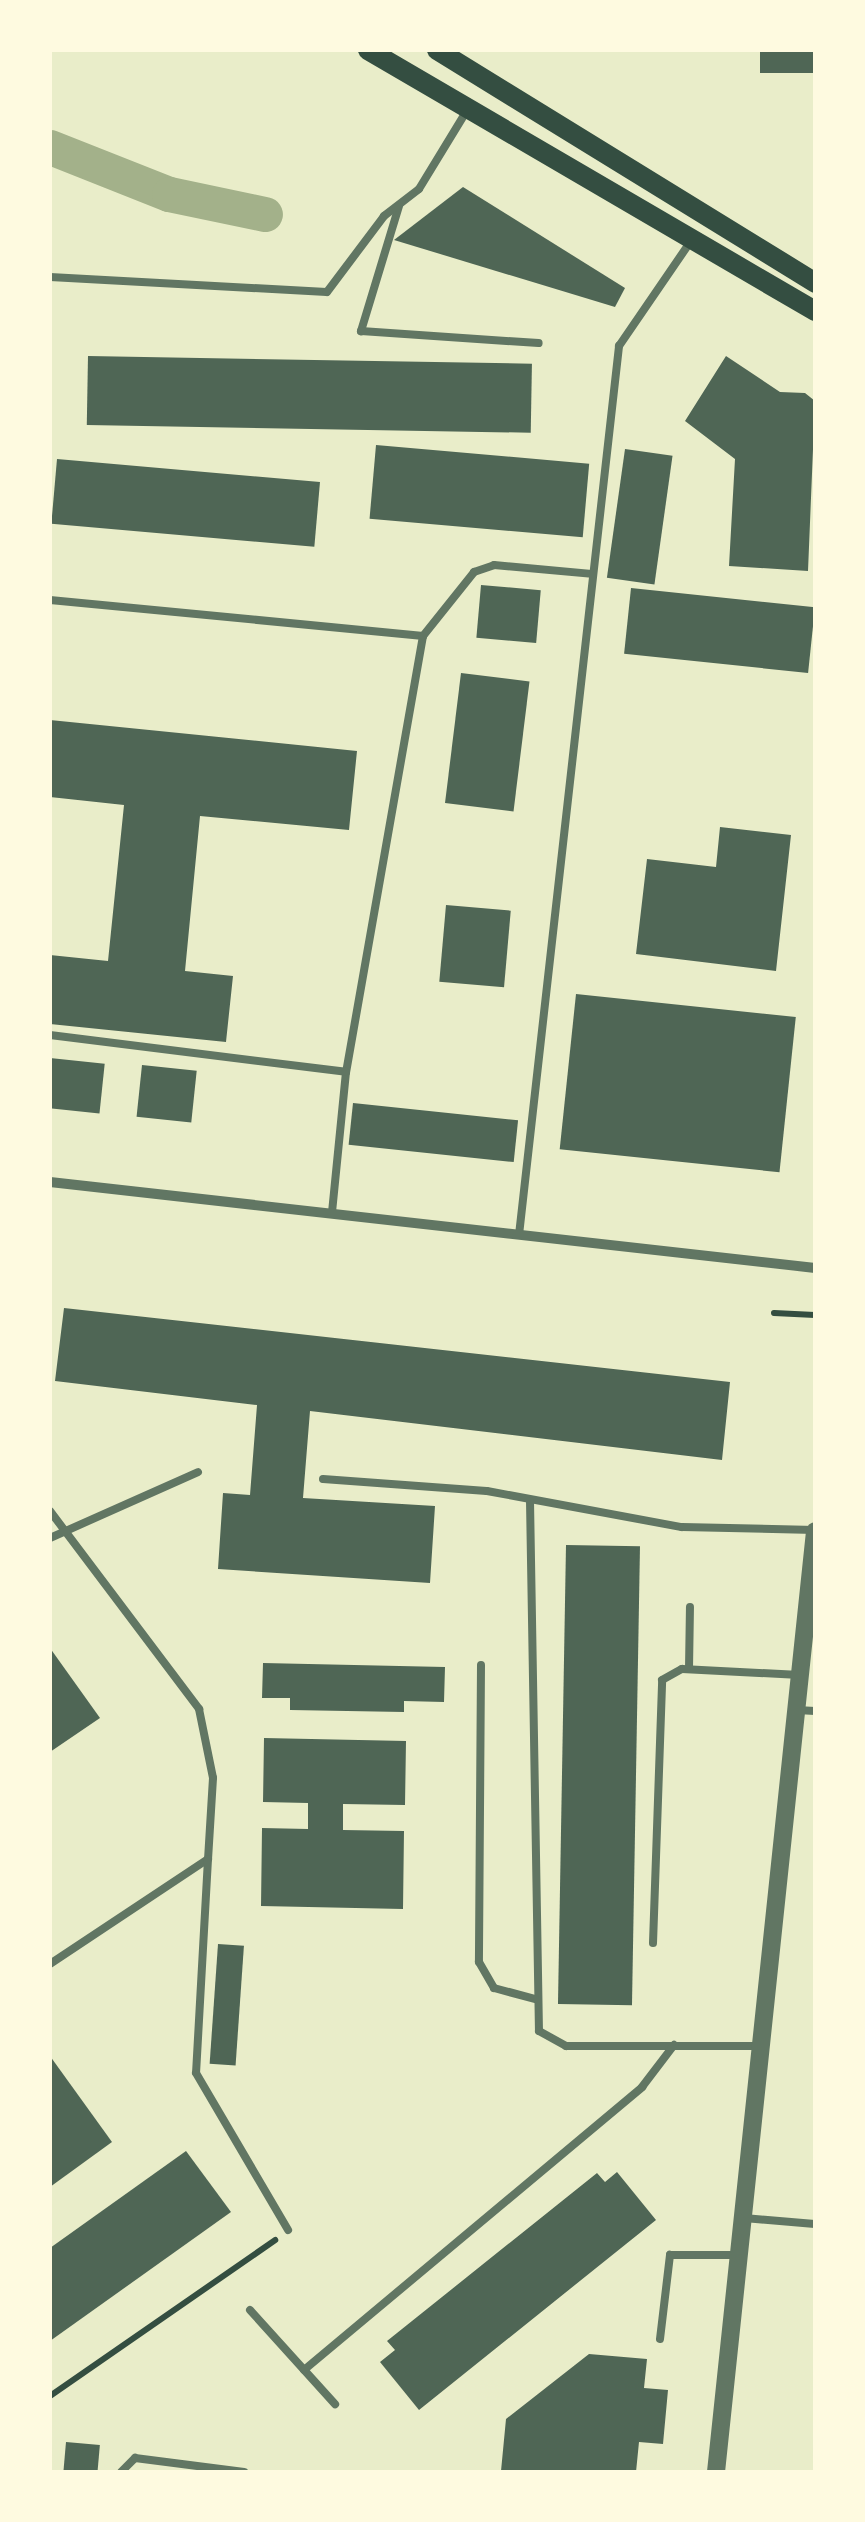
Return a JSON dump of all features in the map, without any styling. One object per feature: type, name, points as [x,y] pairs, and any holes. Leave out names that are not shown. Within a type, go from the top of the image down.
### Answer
[{"type":"main road","points":[[368,50],[466,112],[815,311]]},
{"type":"main road","points":[[437,50],[815,284]]},
{"type":"street","points":[[50,1182],[815,1268]]},
{"type":"street","points":[[716,2472],[762,2047],[806,1710],[800,1675],[815,1531]]},
{"type":"lane","points":[[459,50],[469,71]]},
{"type":"lane","points":[[50,277],[327,292],[399,206],[420,189],[466,112]]},
{"type":"lane","points":[[399,206],[361,331],[539,343]]},
{"type":"lane","points":[[519,1235],[619,346],[691,241]]},
{"type":"lane","points":[[332,1214],[346,1072],[423,636],[474,572],[494,564],[592,574]]},
{"type":"lane","points":[[50,600],[423,636]]},
{"type":"lane","points":[[50,1035],[346,1072]]},
{"type":"lane","points":[[50,1538],[62,1529],[198,1472]]},
{"type":"lane","points":[[323,1479],[530,1501],[682,1527],[815,1531]]},
{"type":"lane","points":[[530,1501],[535,1999],[539,2031],[548,2041],[762,2047]]},
{"type":"lane","points":[[50,1511],[198,1709],[213,1778],[196,2073],[288,2230]]},
{"type":"lane","points":[[689,1669],[690,1606]]},
{"type":"lane","points":[[480,1665],[479,1962],[494,1988],[535,1999]]},
{"type":"lane","points":[[653,1943],[659,1688],[671,1672],[689,1669],[800,1675]]},
{"type":"lane","points":[[50,1964],[208,1860]]},
{"type":"lane","points":[[304,2370],[642,2087],[674,2044]]},
{"type":"lane","points":[[744,2218],[815,2224]]},
{"type":"lane","points":[[660,2339],[670,2256],[740,2256]]},
{"type":"lane","points":[[250,2310],[335,2404]]},
{"type":"lane","points":[[121,2472],[135,2458],[244,2472]]},
{"type":"path","points":[[774,1313],[815,1315]]},
{"type":"path","points":[[50,2396],[288,2230]]},
{"type":"building","points":[[760,50],[815,50],[815,73],[760,73]]},
{"type":"building","points":[[463,187],[625,288],[615,307],[394,240]]},
{"type":"building","points":[[88,356],[532,364],[531,433],[87,425]]},
{"type":"building","points":[[726,356],[780,392],[805,393],[815,401],[808,571],[729,566],[735,459],[685,421]]},
{"type":"building","points":[[376,445],[589,464],[583,537],[370,519]]},
{"type":"building","points":[[625,449],[673,456],[654,584],[607,578]]},
{"type":"building","points":[[57,459],[320,482],[314,547],[51,524]]},
{"type":"building","points":[[481,585],[541,590],[536,643],[476,638]]},
{"type":"building","points":[[631,588],[815,607],[808,673],[624,654]]},
{"type":"building","points":[[461,673],[529,681],[514,811],[445,803]]},
{"type":"building","points":[[50,720],[357,751],[349,830],[200,816],[185,971],[233,976],[226,1042],[50,1024],[50,955],[108,961],[124,805],[50,797]]},
{"type":"building","points":[[720,827],[791,835],[776,971],[636,954],[647,859],[716,867]]},
{"type":"building","points":[[446,905],[511,911],[504,987],[439,982]]},
{"type":"building","points":[[576,994],[796,1017],[779,1172],[560,1149]]},
{"type":"building","points":[[50,1058],[105,1064],[99,1113],[50,1108]]},
{"type":"building","points":[[142,1065],[197,1071],[191,1122],[137,1117]]},
{"type":"building","points":[[353,1103],[518,1120],[514,1162],[349,1145]]},
{"type":"building","points":[[64,1308],[730,1382],[722,1460],[310,1411],[303,1498],[435,1506],[430,1583],[218,1569],[223,1493],[250,1495],[257,1405],[55,1381]]},
{"type":"building","points":[[566,1545],[640,1546],[632,2005],[558,2004]]},
{"type":"building","points":[[50,1648],[100,1718],[50,1752]]},
{"type":"building","points":[[263,1663],[445,1667],[444,1702],[404,1701],[404,1712],[290,1710],[290,1698],[262,1698]]},
{"type":"building","points":[[264,1738],[406,1741],[405,1805],[343,1804],[343,1830],[404,1831],[403,1909],[261,1906],[262,1828],[308,1829],[308,1803],[263,1802]]},
{"type":"building","points":[[218,1944],[244,1946],[236,2066],[210,2064]]},
{"type":"building","points":[[50,2056],[112,2142],[50,2187]]},
{"type":"building","points":[[186,2151],[231,2212],[50,2341],[50,2248]]},
{"type":"building","points":[[617,2172],[656,2220],[419,2410],[380,2362],[395,2350],[387,2341],[597,2173],[605,2182]]},
{"type":"building","points":[[589,2354],[647,2359],[644,2388],[668,2390],[663,2444],[639,2442],[636,2472],[501,2471],[506,2419]]},
{"type":"building","points":[[66,2442],[100,2445],[98,2472],[63,2472]]},
{"type":"waterway","points":[[50,147],[169,194],[265,214]]}]
